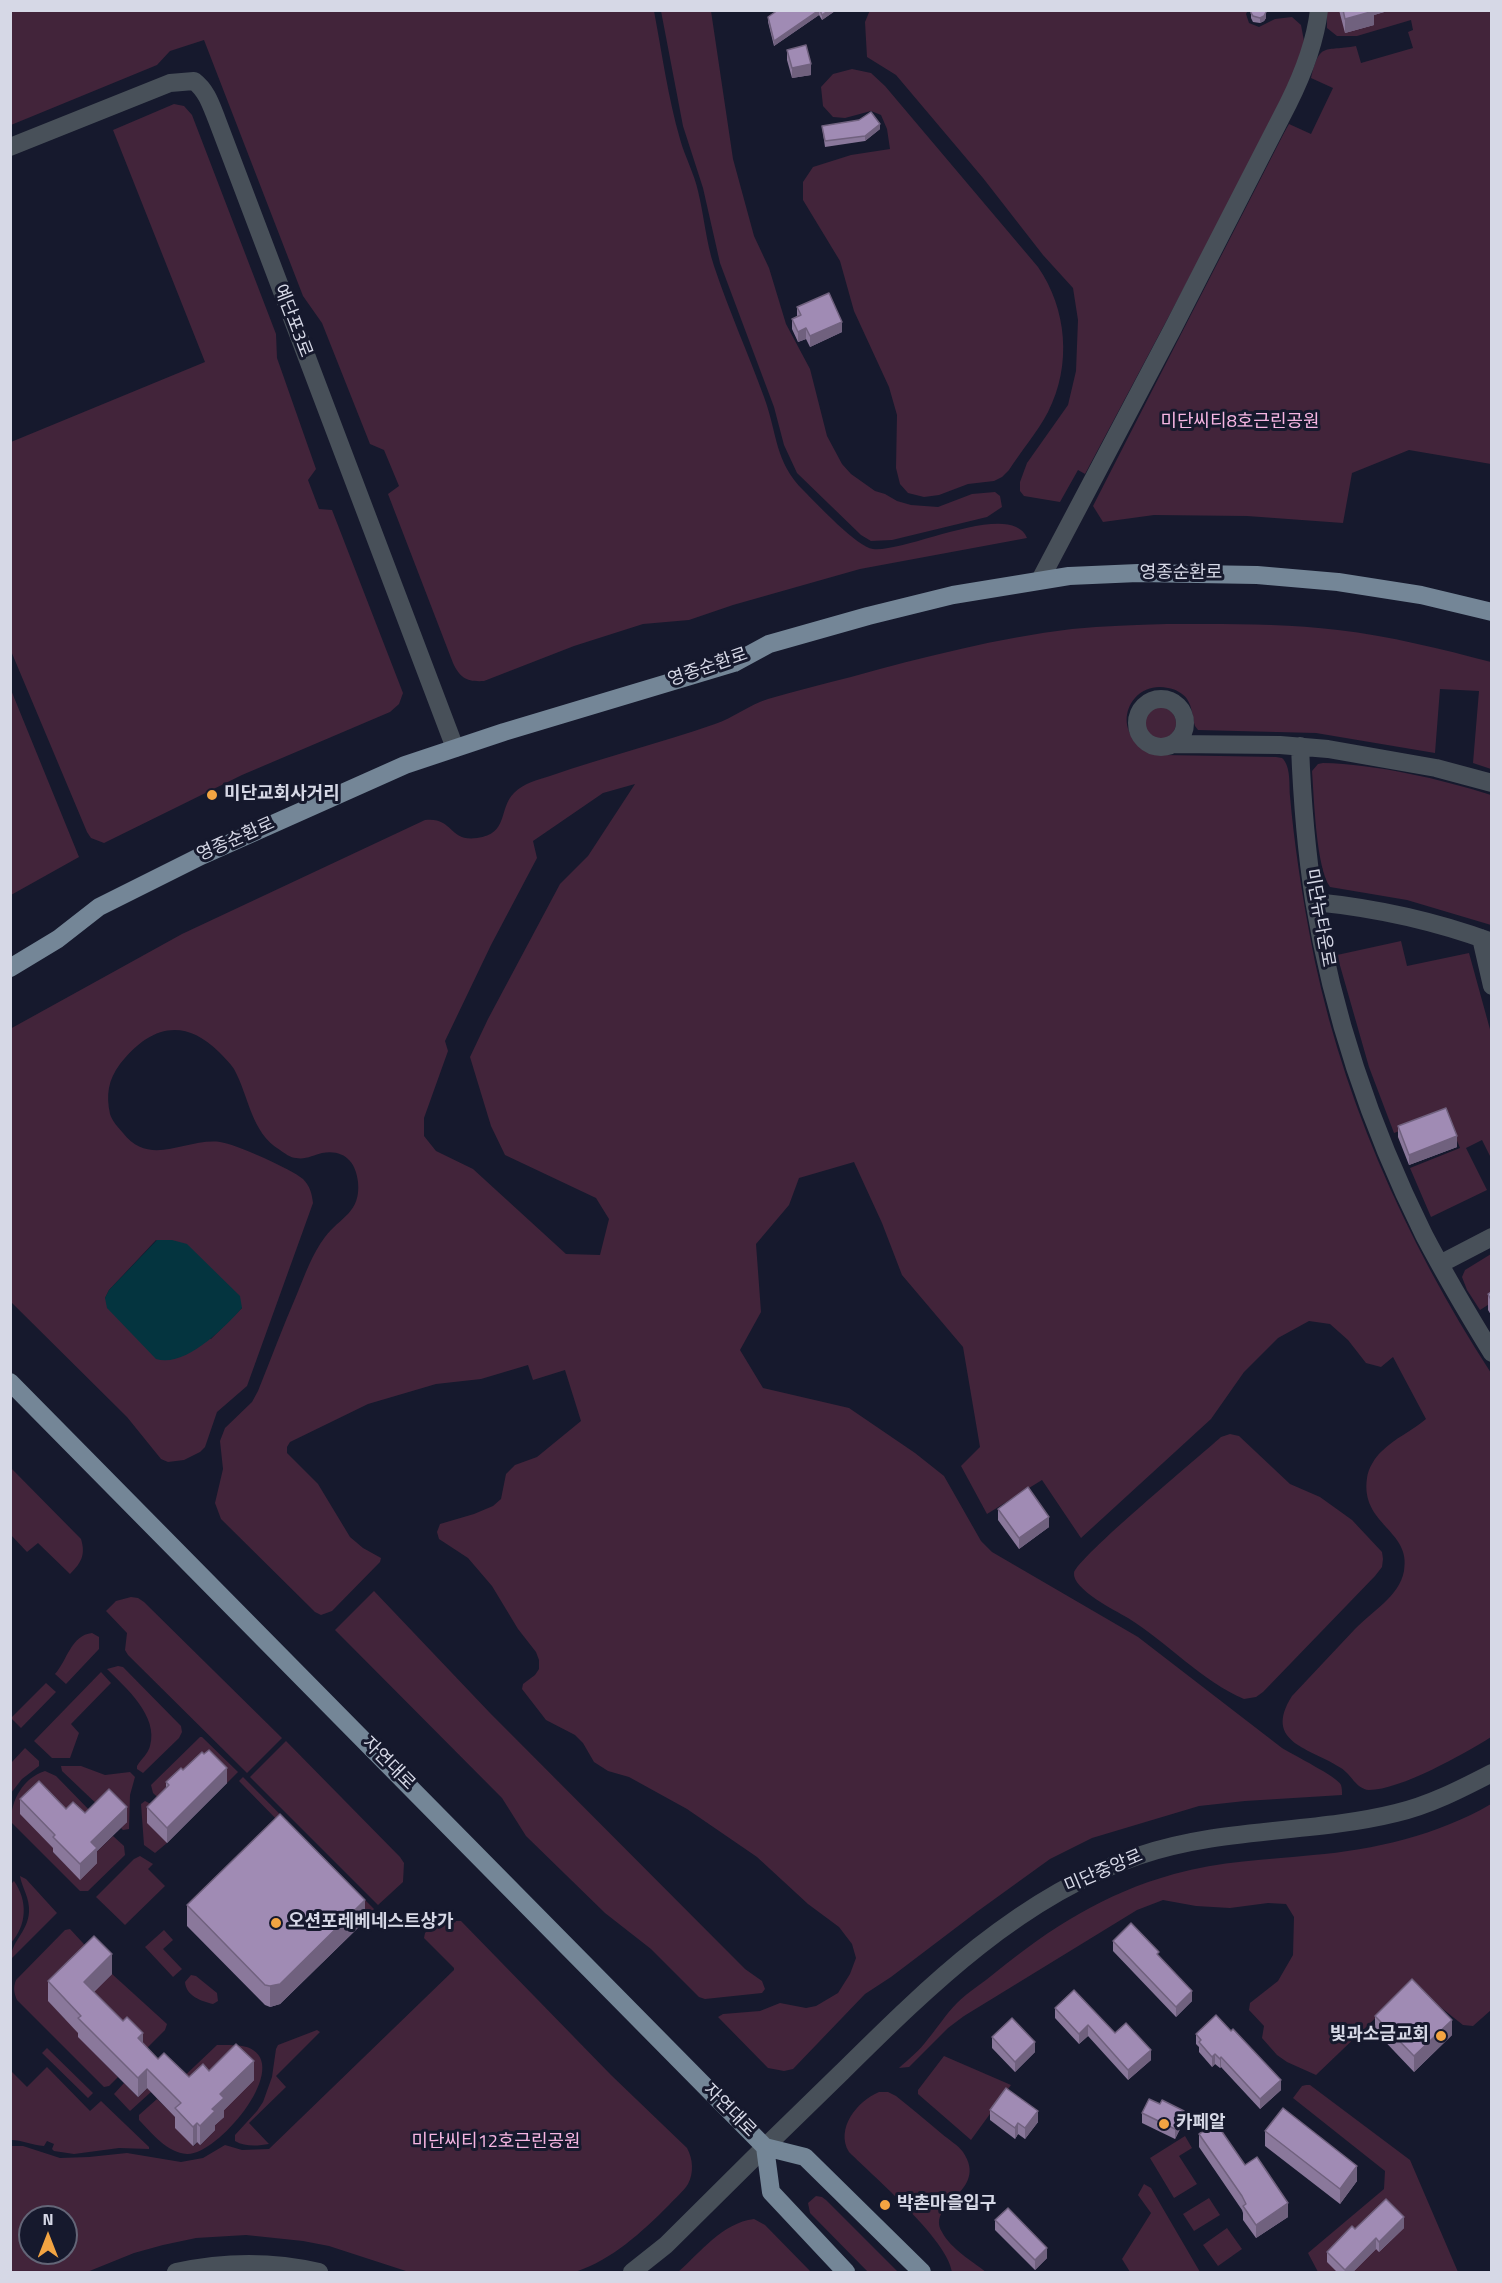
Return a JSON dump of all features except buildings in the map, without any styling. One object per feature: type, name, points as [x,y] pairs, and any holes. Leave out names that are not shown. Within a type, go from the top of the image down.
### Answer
[{"type":"main road","name":"영종순환로","points":[[10,968],[58,939],[99,907],[201,856],[380,776],[455,748],[734,663],[769,644],[952,595],[1040,580],[1138,573],[1257,575],[1350,584],[1421,595],[1491,612]]},
{"type":"main road","name":"자연대로","points":[[10,1382],[765,2147],[805,2157],[922,2272]]},
{"type":"main road","name":"자연대로","points":[[765,2147],[771,2192],[846,2272]]},
{"type":"street","points":[[1040,580],[1288,104],[1311,48],[1319,10]]},
{"type":"street","name":"예단포3로","points":[[10,147],[170,83],[194,81],[201,86],[217,120],[455,748]]},
{"type":"street","points":[[1173,744],[1299,746],[1395,760],[1491,783]]},
{"type":"street","name":"미단뉴타운로","points":[[1299,746],[1305,827],[1315,902],[1332,986],[1363,1090],[1408,1200],[1440,1264],[1491,1353]]},
{"type":"street","points":[[1315,902],[1366,908],[1486,940],[1491,986]]},
{"type":"street","points":[[1440,1264],[1491,1237]]},
{"type":"street","name":"미단중앙로","points":[[632,2272],[666,2245],[882,2032],[957,1965],[1025,1913],[1082,1878],[1139,1855],[1191,1841],[1241,1833],[1356,1821],[1398,1813],[1454,1793],[1491,1773]]},
{"type":"street","points":[[176,2272],[232,2264],[270,2265],[319,2272]]},
{"type":"green space","points":[[11,10],[654,11],[672,108],[682,146],[696,184],[711,257],[769,411],[782,458],[794,480],[857,541],[873,549],[888,548],[980,525],[1001,524],[1017,527],[1027,538],[860,569],[689,620],[643,624],[574,646],[484,681],[465,678],[453,663],[388,494],[399,486],[384,450],[370,444],[322,323],[303,296],[204,40],[170,51],[157,65],[11,125]]},
{"type":"green space","points":[[870,10],[1248,10],[1246,14],[1249,23],[1259,27],[1275,19],[1292,17],[1301,25],[1304,41],[1300,58],[1270,126],[1085,474],[1078,470],[1060,502],[1024,496],[1020,491],[1020,482],[1027,463],[1068,405],[1076,371],[1078,320],[1073,288],[1043,255],[983,178],[896,75],[867,57],[865,22]]},
{"type":"green space","points":[[661,11],[711,11],[733,159],[754,236],[769,268],[786,324],[810,369],[827,436],[842,464],[851,474],[875,491],[911,505],[938,507],[972,494],[995,492],[1000,496],[1002,507],[987,517],[892,540],[871,541],[861,535],[797,473],[784,445],[774,407],[720,263],[703,188],[683,126]]},
{"type":"green space","name":"미단씨티8호근린공원","points":[[1327,11],[1491,11],[1491,464],[1409,450],[1352,473],[1343,523],[1247,516],[1154,515],[1103,522],[1093,506],[1284,133],[1289,124],[1311,134],[1333,88],[1311,78],[1317,58],[1325,50],[1356,46],[1361,63],[1413,48],[1408,32],[1413,30],[1411,20],[1357,36],[1337,36],[1327,28]]},
{"type":"green space","points":[[852,69],[871,73],[885,86],[1038,267],[1055,301],[1063,338],[1061,375],[1056,394],[1034,435],[1009,470],[994,481],[968,484],[939,495],[924,497],[908,493],[900,484],[896,468],[897,415],[889,387],[854,311],[840,261],[803,200],[803,182],[813,167],[851,155],[890,149],[887,129],[881,115],[871,111],[845,118],[833,117],[823,106],[821,87],[833,74]]},
{"type":"green space","points":[[174,104],[184,106],[192,115],[276,334],[277,358],[316,469],[308,480],[319,509],[332,510],[403,693],[399,704],[390,712],[242,775],[104,843],[91,838],[87,832],[11,651],[11,442],[205,362],[113,130]]},
{"type":"green space","points":[[1155,624],[1274,625],[1338,630],[1396,639],[1491,662],[1491,769],[1473,763],[1479,691],[1440,689],[1435,753],[1316,733],[1198,730],[1187,699],[1179,692],[1168,688],[1153,688],[1141,693],[1132,702],[1127,713],[1127,726],[1133,738],[1145,748],[1164,755],[1276,757],[1282,758],[1287,766],[1301,881],[1321,990],[1356,1105],[1378,1161],[1430,1270],[1491,1373],[1491,1737],[1414,1778],[1369,1790],[1357,1784],[1341,1768],[1294,1742],[1286,1734],[1283,1724],[1284,1712],[1292,1696],[1355,1629],[1391,1596],[1404,1571],[1401,1546],[1371,1507],[1367,1494],[1367,1478],[1370,1467],[1377,1456],[1392,1442],[1426,1419],[1393,1357],[1381,1367],[1366,1363],[1348,1340],[1330,1324],[1309,1321],[1278,1338],[1244,1372],[1211,1419],[1081,1538],[1042,1480],[987,1514],[961,1466],[980,1447],[963,1347],[902,1275],[882,1223],[854,1162],[799,1178],[789,1205],[756,1244],[761,1312],[740,1350],[763,1388],[849,1408],[915,1453],[944,1476],[981,1541],[992,1552],[1138,1637],[1282,1748],[1338,1781],[1342,1795],[1199,1806],[1092,1838],[1050,1859],[865,1994],[793,2069],[784,2071],[768,2068],[718,2017],[723,2014],[760,2011],[780,2003],[806,2008],[816,2006],[838,1993],[850,1974],[856,1958],[852,1944],[839,1927],[808,1904],[757,1857],[687,1809],[629,1777],[608,1771],[594,1762],[583,1743],[575,1735],[546,1720],[522,1689],[523,1684],[539,1669],[536,1652],[518,1629],[492,1586],[468,1558],[439,1539],[437,1532],[440,1524],[493,1506],[501,1499],[506,1474],[515,1465],[537,1457],[581,1421],[565,1370],[533,1380],[528,1365],[481,1379],[436,1384],[368,1404],[290,1442],[287,1453],[318,1484],[350,1537],[363,1548],[381,1558],[380,1562],[332,1611],[321,1615],[315,1612],[221,1519],[215,1503],[223,1469],[220,1441],[225,1428],[252,1402],[258,1391],[316,1250],[331,1230],[353,1208],[358,1192],[355,1168],[348,1158],[337,1153],[330,1152],[306,1158],[294,1158],[270,1143],[257,1124],[232,1067],[219,1052],[192,1033],[180,1030],[155,1034],[131,1051],[116,1070],[109,1088],[110,1114],[117,1126],[134,1143],[145,1149],[157,1150],[207,1142],[220,1142],[238,1147],[287,1169],[303,1179],[313,1200],[247,1386],[217,1412],[205,1447],[200,1452],[184,1460],[168,1462],[161,1459],[127,1417],[11,1302],[10,1029],[182,934],[425,820],[441,822],[455,833],[468,838],[487,836],[499,826],[509,799],[514,793],[536,780],[715,724],[768,699],[906,662],[1044,633]],"holes":[[[635,784],[588,856],[560,884],[470,1057],[491,1126],[505,1155],[596,1198],[609,1219],[600,1255],[566,1254],[473,1169],[436,1151],[424,1136],[424,1118],[448,1051],[445,1041],[491,945],[537,858],[533,841],[603,793]],[[156,1240],[242,1308],[211,1339],[105,1298],[109,1290]]]},
{"type":"green space","points":[[11,690],[79,857],[10,895]]},
{"type":"green space","points":[[1160,707],[1171,712],[1176,723],[1171,734],[1160,739],[1149,734],[1144,723],[1149,712]]},
{"type":"green space","points":[[1318,764],[1364,766],[1408,773],[1491,795],[1491,925],[1407,900],[1330,887],[1325,877],[1319,849],[1312,771]]},
{"type":"green space","points":[[1401,941],[1407,966],[1469,953],[1491,1033],[1491,1158],[1482,1140],[1466,1148],[1487,1190],[1431,1217],[1410,1168],[1460,1148],[1446,1114],[1394,1133],[1369,1067],[1337,955]]},
{"type":"green space","points":[[1491,1254],[1491,1303],[1480,1310],[1467,1290],[1462,1277],[1465,1270]]},
{"type":"green space","points":[[1230,1434],[1239,1436],[1290,1484],[1320,1497],[1352,1520],[1382,1552],[1383,1559],[1382,1567],[1375,1576],[1263,1692],[1256,1697],[1244,1699],[1214,1683],[1142,1628],[1087,1592],[1075,1579],[1074,1573],[1095,1548],[1141,1506],[1221,1437]]},
{"type":"green space","points":[[10,1467],[81,1539],[82,1558],[70,1574],[38,1543],[27,1552],[11,1535]]},
{"type":"green space","points":[[374,1591],[490,1713],[745,1969],[762,1981],[765,1989],[762,1993],[705,1999],[699,1997],[651,1949],[605,1913],[526,1836],[502,1798],[335,1630]]},
{"type":"green space","points":[[131,1597],[144,1602],[282,1738],[247,1773],[128,1655],[125,1650],[127,1633],[106,1611],[116,1601]]},
{"type":"green space","points":[[92,1633],[99,1637],[99,1649],[66,1684],[55,1674],[74,1643],[79,1638]]},
{"type":"green space","points":[[123,1667],[181,1726],[182,1732],[179,1738],[143,1773],[137,1769],[137,1766],[150,1746],[150,1724],[139,1703],[107,1669]]},
{"type":"green space","points":[[101,1672],[111,1683],[71,1724],[79,1733],[70,1758],[52,1758],[34,1741]]},
{"type":"green space","points":[[46,1683],[56,1692],[21,1728],[11,1718]]},
{"type":"green space","points":[[200,1737],[238,1772],[227,1783],[168,1807],[153,1793],[151,1785]]},
{"type":"green space","points":[[286,1741],[404,1863],[403,1882],[378,1905],[250,1777]]},
{"type":"green space","points":[[25,1748],[39,1761],[39,1766],[22,1779],[11,1793],[11,1763]]},
{"type":"green space","points":[[61,1766],[81,1766],[105,1775],[130,1772],[135,1777],[130,1795],[129,1829],[123,1830],[121,1828],[126,1822],[103,1810],[62,1771]]},
{"type":"green space","points":[[45,1771],[56,1776],[96,1817],[53,1852],[80,1879],[91,1857],[113,1836],[124,1846],[125,1855],[88,1891],[80,1891],[11,1822],[13,1806],[20,1791],[30,1779]]},
{"type":"green space","points":[[243,1777],[374,1909],[366,1918],[281,1832],[282,1825],[239,1781]]},
{"type":"green space","points":[[145,1801],[151,1804],[167,1843],[155,1853],[144,1845],[141,1804]]},
{"type":"green space","points":[[1491,1804],[1491,2010],[1473,2026],[1463,2025],[1411,1984],[1316,2075],[1277,2055],[1262,2038],[1264,2026],[1249,2010],[1250,2003],[1278,1981],[1293,1955],[1294,1917],[1286,1904],[1268,1903],[1230,1908],[1196,1906],[1163,1900],[1137,1910],[964,2016],[948,2028],[909,2067],[899,2068],[921,2047],[953,2007],[971,1991],[1058,1926],[1124,1891],[1174,1874],[1209,1866],[1336,1853],[1382,1845],[1449,1824]]},
{"type":"green space","points":[[140,1856],[153,1864],[148,1869],[165,1886],[125,1925],[96,1897],[134,1859]]},
{"type":"green space","points":[[20,1876],[26,1879],[57,1913],[11,1959],[13,1948],[26,1926],[29,1912]]},
{"type":"green space","points":[[14,1881],[22,1897],[24,1913],[20,1929],[11,1943],[11,1884]]},
{"type":"green space","name":"미단씨티12호근린공원","points":[[437,1921],[461,1921],[611,2075],[687,2148],[692,2166],[688,2184],[637,2235],[614,2253],[575,2272],[409,2272],[329,2246],[246,2235],[196,2238],[163,2245],[134,2253],[87,2272],[11,2272],[11,2146],[23,2146],[60,2158],[127,2153],[181,2162],[203,2158],[225,2145],[242,2150],[269,2149],[454,1970],[424,1938],[425,1933]]},
{"type":"green space","points":[[70,1929],[94,1955],[48,2000],[65,2019],[112,1974],[167,2024],[165,2030],[143,2052],[79,2037],[118,2077],[109,2086],[104,2087],[17,2000],[15,1993],[16,1980],[65,1930]]},
{"type":"green space","points":[[164,1930],[173,1940],[163,1949],[182,1969],[173,1977],[145,1947]]},
{"type":"green space","points":[[191,1975],[196,1976],[217,1993],[218,2001],[213,2004],[191,1994],[185,1982]]},
{"type":"green space","points":[[317,2030],[320,2032],[276,2076],[286,2087],[249,2123],[269,2144],[252,2146],[235,2141],[235,2135],[263,2102],[272,2077],[278,2045]]},
{"type":"green space","points":[[217,2045],[241,2046],[253,2050],[261,2061],[262,2076],[244,2111],[230,2128],[200,2151],[180,2153],[166,2146],[155,2136],[139,2120],[139,2115],[157,2099],[181,2122],[194,2146],[197,2142],[200,2145],[215,2130],[212,2128],[223,2117],[176,2084]]},
{"type":"green space","points":[[47,2048],[93,2093],[88,2098],[42,2053]]},
{"type":"green space","points":[[944,2056],[1011,2085],[971,2140],[918,2094],[918,2090]]},
{"type":"green space","points":[[47,2067],[90,2111],[101,2101],[149,2149],[119,2148],[74,2154],[54,2151],[52,2149],[54,2144],[47,2141],[44,2146],[11,2140],[11,2071],[27,2087]]},
{"type":"green space","points":[[124,2083],[138,2097],[147,2088],[151,2092],[130,2111],[114,2094]]},
{"type":"green space","points":[[1310,2085],[1410,2160],[1458,2272],[1318,2272],[1308,2253],[1384,2189],[1385,2171],[1293,2098],[1302,2086]]},
{"type":"green space","points":[[879,2092],[888,2092],[896,2096],[963,2152],[969,2166],[969,2177],[964,2187],[942,2213],[939,2222],[942,2232],[951,2244],[986,2272],[952,2272],[938,2243],[908,2209],[849,2152],[845,2143],[845,2134],[850,2117],[863,2102]]},
{"type":"green space","points":[[1185,2136],[1192,2148],[1179,2156],[1197,2184],[1174,2198],[1150,2158]]},
{"type":"green space","points":[[1144,2184],[1151,2188],[1200,2272],[1130,2272],[1122,2259],[1151,2213],[1138,2195]]},
{"type":"green space","points":[[816,2196],[826,2200],[898,2272],[868,2272],[810,2213],[808,2203]]},
{"type":"green space","points":[[1209,2198],[1220,2215],[1194,2231],[1183,2214]]},
{"type":"green space","points":[[754,2219],[765,2225],[811,2272],[678,2272],[722,2232]]},
{"type":"green space","points":[[1227,2228],[1242,2249],[1218,2266],[1203,2245]]},
{"type":"water","points":[[157,1240],[172,1240],[187,1244],[240,1296],[242,1308],[203,1344],[179,1358],[167,1360],[156,1359],[107,1308],[105,1298],[109,1290]]},
{"type":"place","name":"미단교회사거리","points":[[212,795]]},
{"type":"place","name":"오션포레베네스트상가","points":[[276,1923]]},
{"type":"place","name":"빛과소금교회","points":[[1441,2036]]},
{"type":"place","name":"카페알","points":[[1164,2124]]},
{"type":"place","name":"박촌마을입구","points":[[885,2205]]}]
